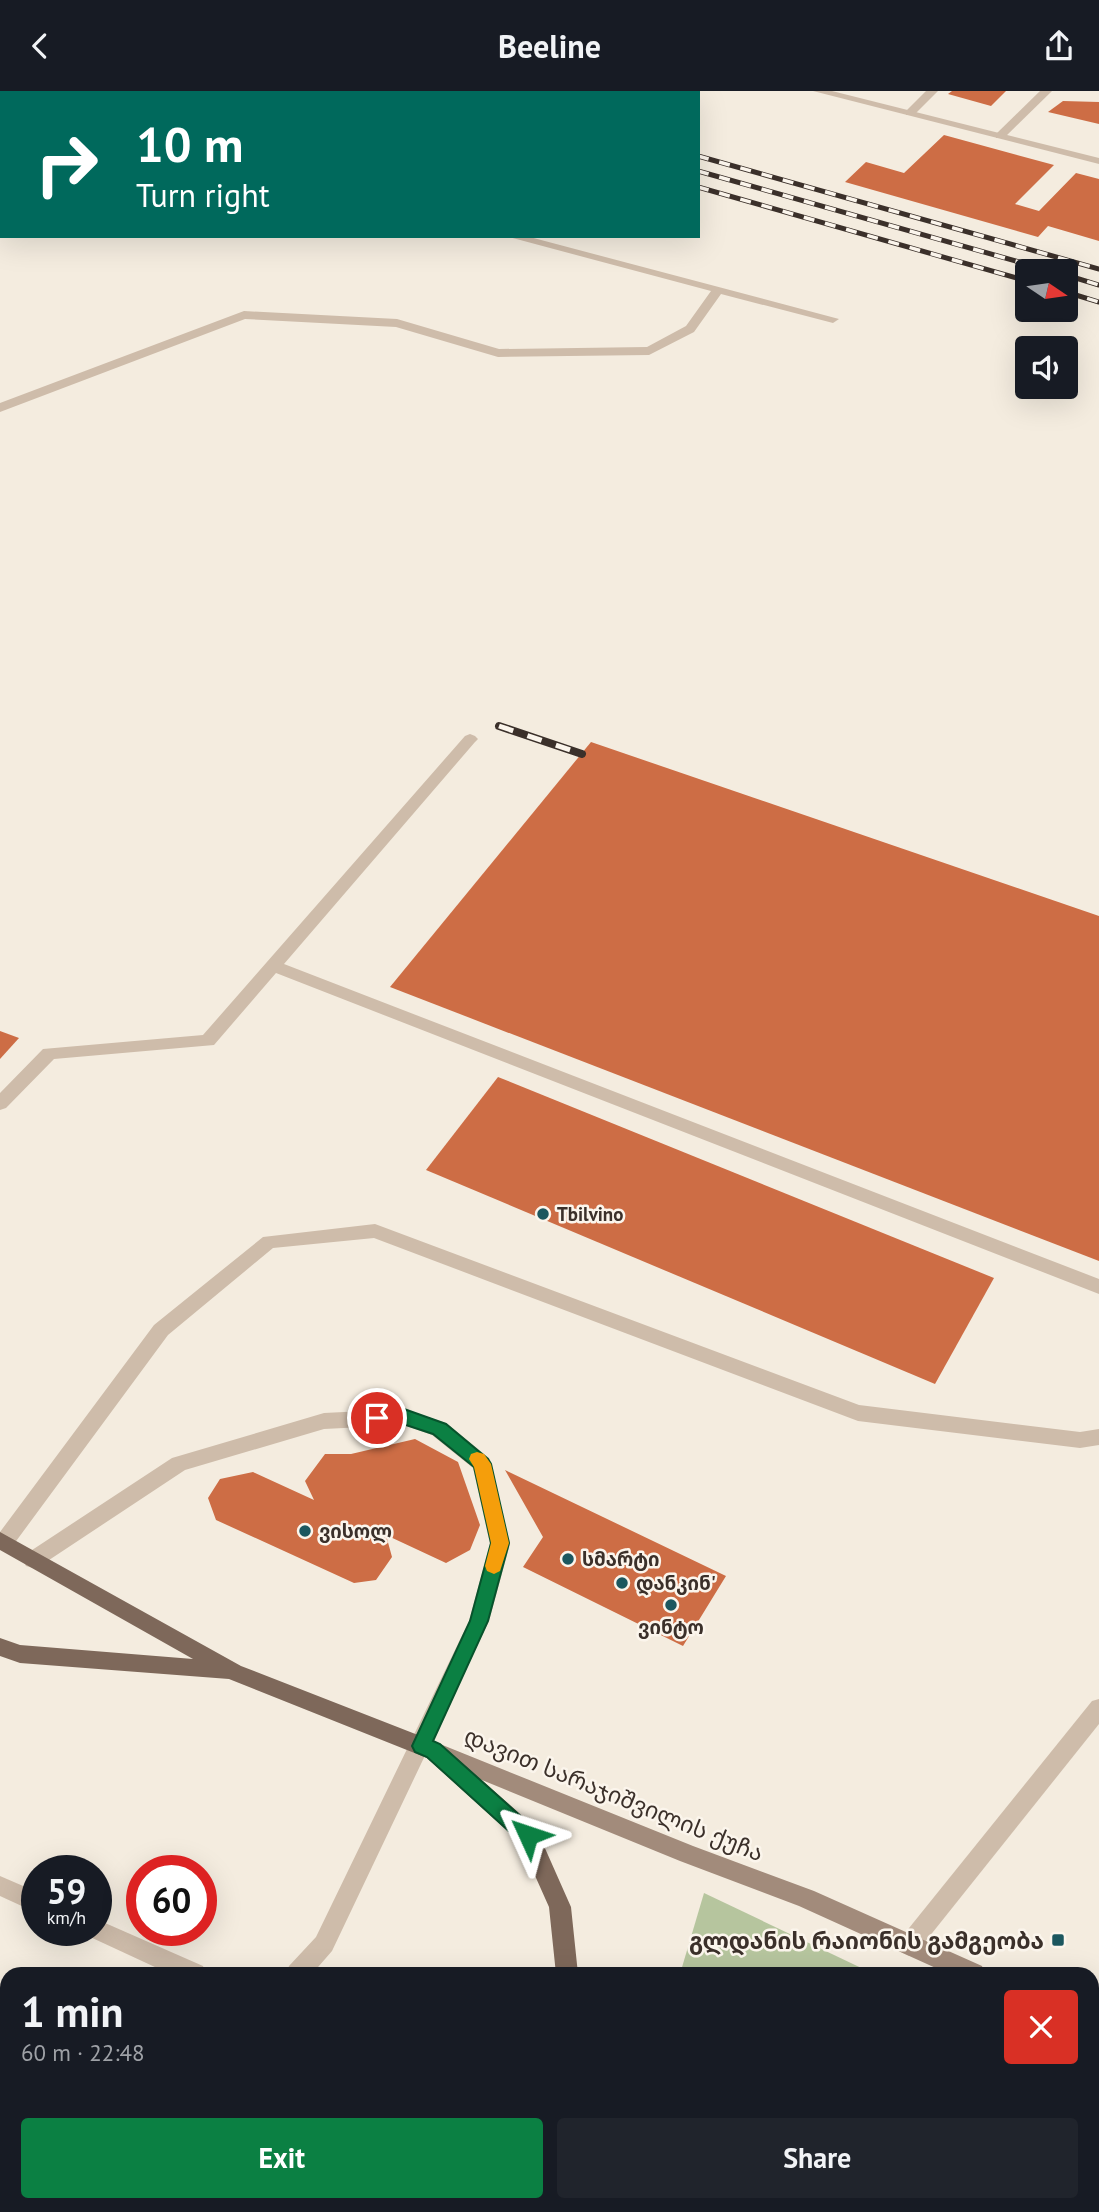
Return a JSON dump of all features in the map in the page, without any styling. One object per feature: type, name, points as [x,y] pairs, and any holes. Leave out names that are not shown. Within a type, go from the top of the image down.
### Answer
[{"type":"main road","name":"დავით სარაჯიშვილის ქუჩა","points":[[2,1541],[234,1672],[688,1854],[806,1898],[958,1967]]},
{"type":"main road","points":[[0,1647],[20,1654],[234,1672]]},
{"type":"main road","points":[[428,1748],[528,1835],[560,1907],[565,1967]]},
{"type":"street","points":[[819,91],[1099,160]]},
{"type":"street","points":[[910,114],[932,91]]},
{"type":"street","points":[[1000,136],[1046,91]]},
{"type":"street","points":[[519,238],[833,319]]},
{"type":"street","points":[[0,408],[244,315],[397,323],[498,353],[649,351],[690,329],[718,290]]},
{"type":"street","points":[[0,1104],[48,1053],[208,1041],[470,739]]},
{"type":"street","points":[[273,965],[1099,1287]]},
{"type":"street","points":[[2,1541],[161,1330],[269,1242],[375,1231],[858,1413],[1080,1440],[1099,1437]]},
{"type":"street","points":[[33,1560],[179,1464],[324,1421],[404,1416],[439,1429],[482,1464],[500,1543],[479,1621],[428,1748],[324,1944],[303,1967]]},
{"type":"street","points":[[909,1945],[1099,1708]]},
{"type":"street","points":[[1,1887],[21,1896]]},
{"type":"street","points":[[112,1936],[180,1967]]},
{"type":"green space","points":[[704,1893],[859,1967],[682,1967]]},
{"type":"building","points":[[952,91],[1006,91],[991,106],[948,94]]},
{"type":"building","points":[[1063,101],[1099,102],[1099,124],[1048,112]]},
{"type":"building","points":[[944,135],[1054,165],[1015,204],[1039,211],[1076,173],[1099,179],[1099,241],[1048,226],[1038,237],[845,182],[866,162],[904,173]]},
{"type":"building","points":[[591,742],[1099,916],[1099,1261],[390,987]]},
{"type":"building","points":[[0,1031],[19,1038],[0,1059]]},
{"type":"building","points":[[498,1077],[994,1278],[935,1384],[426,1170]]},
{"type":"building","points":[[415,1439],[458,1462],[480,1525],[470,1550],[446,1563],[386,1535],[392,1557],[376,1580],[354,1583],[216,1520],[208,1498],[220,1479],[253,1472],[314,1500],[305,1481],[325,1454],[351,1454]]},
{"type":"building","points":[[505,1470],[726,1576],[683,1646],[523,1567],[543,1537]]},
{"type":"railway","points":[[700,157],[1099,269]]},
{"type":"railway","points":[[700,172],[1015,261]]},
{"type":"railway","points":[[700,188],[1015,278]]},
{"type":"railway","points":[[1078,279],[1099,285]]},
{"type":"railway","points":[[1078,296],[1099,302]]},
{"type":"railway","points":[[499,726],[582,754]]},
{"type":"slow traffic","points":[[477,1459],[482,1464],[500,1543],[494,1566]]},
{"type":"place","name":"Tbilvino","points":[[543,1214]]},
{"type":"place","name":"ვისოლ","points":[[305,1531]]},
{"type":"place","name":"სმარტი","points":[[568,1559]]},
{"type":"place","name":"დანკინ'","points":[[622,1583]]},
{"type":"place","name":"ვინტო","points":[[671,1605]]},
{"type":"place","name":"გლდანის რაიონის გამგეობა","points":[[1058,1940]]},
{"type":"route","points":[[377,1418],[404,1416],[439,1429],[482,1464],[500,1543],[479,1621],[421,1746],[434,1751],[528,1835]]}]
